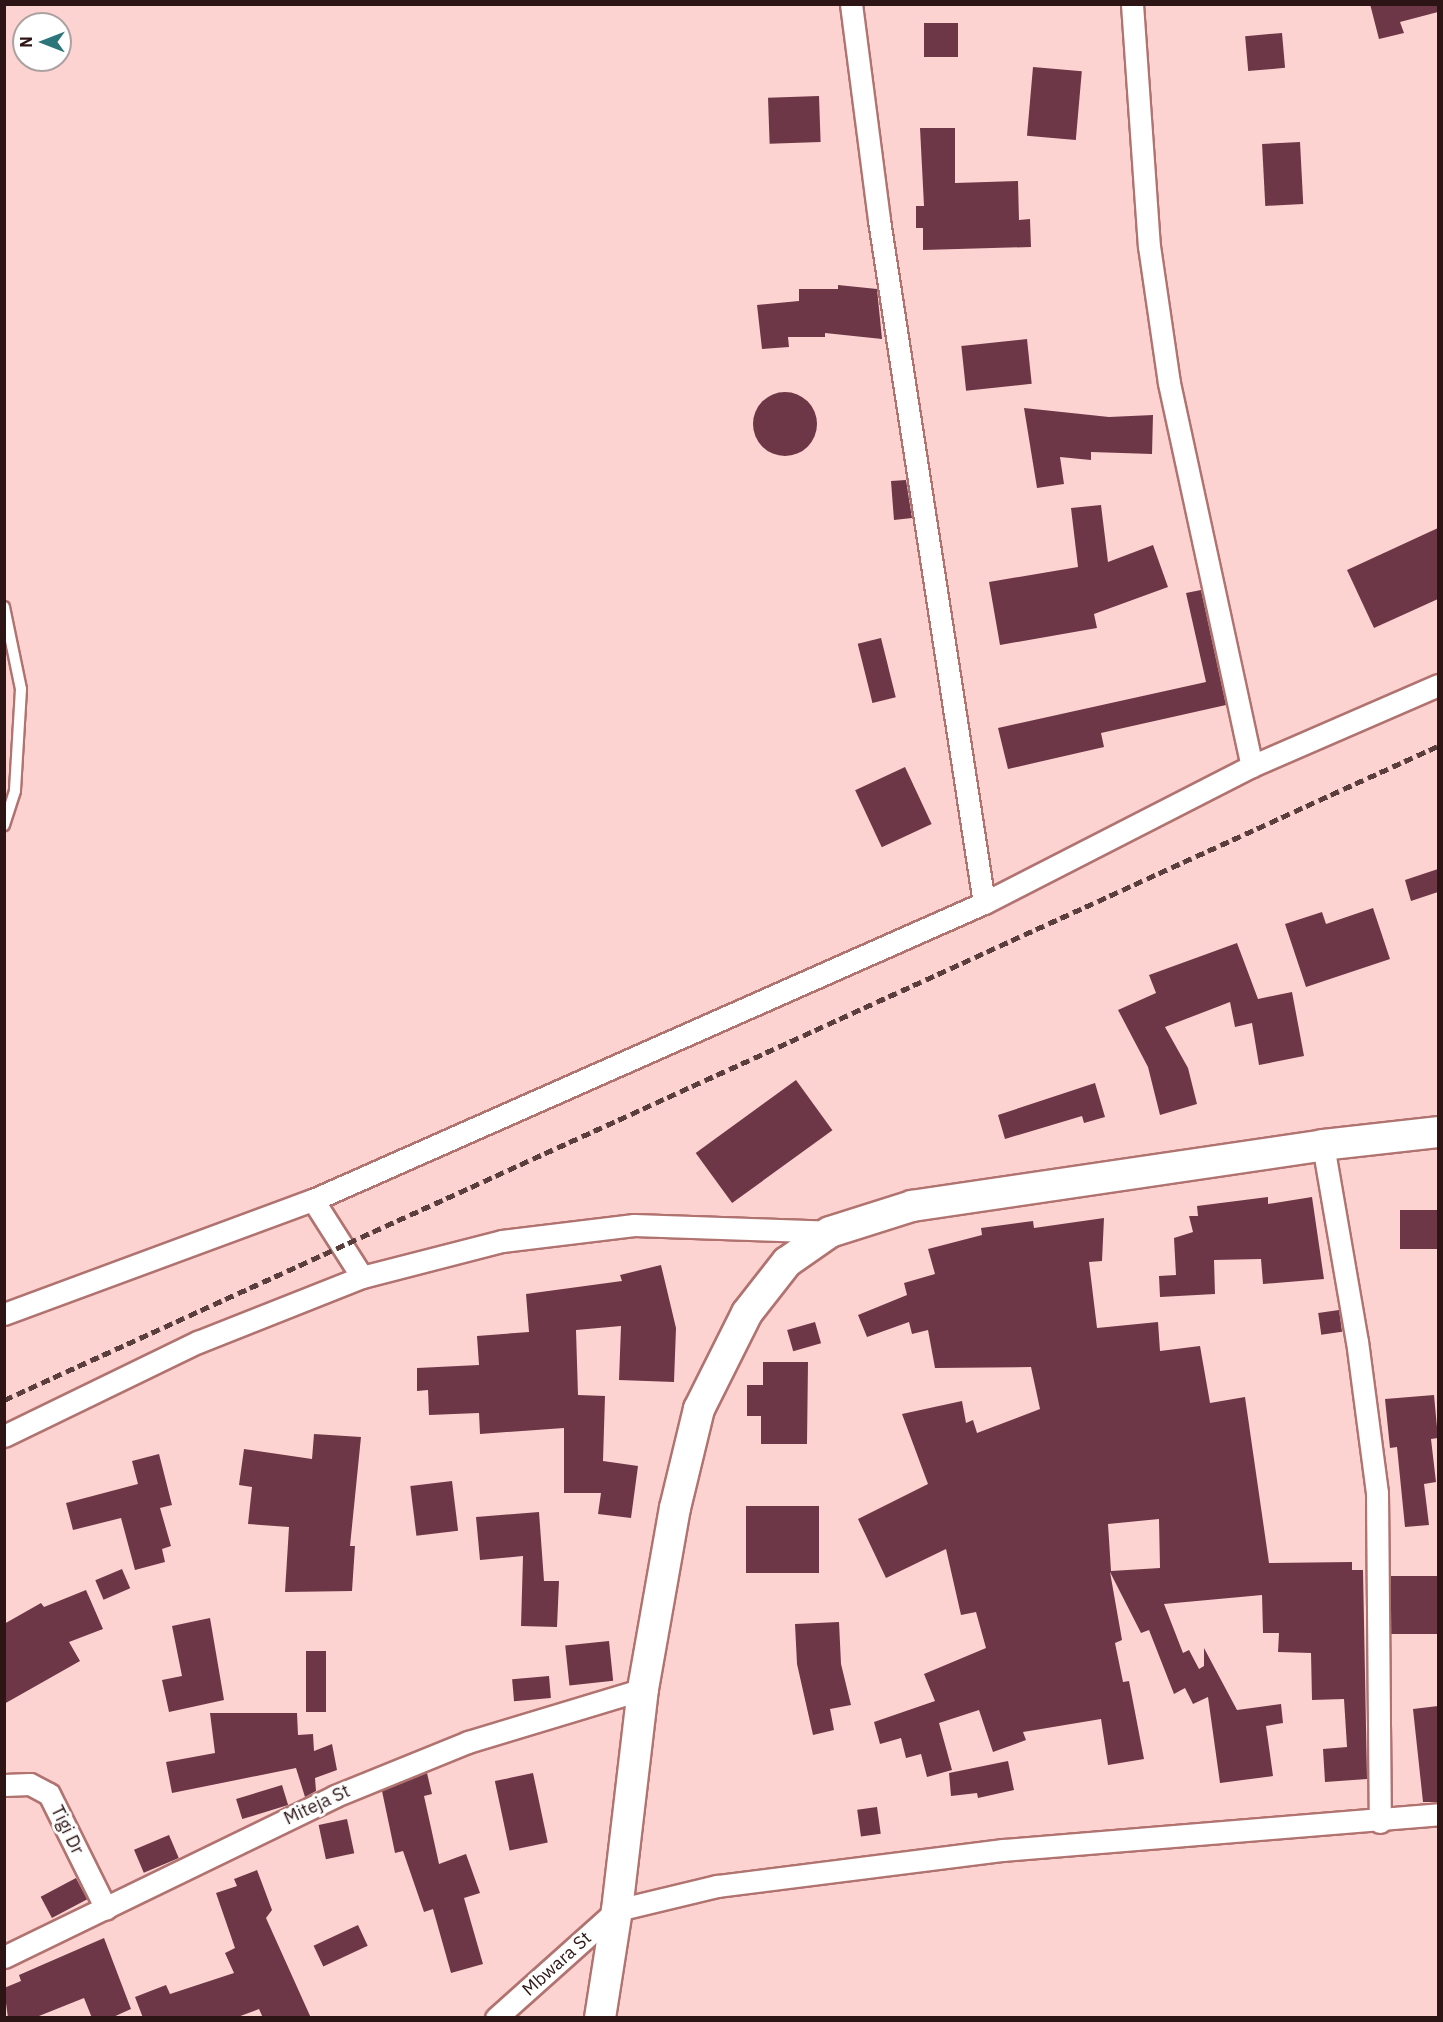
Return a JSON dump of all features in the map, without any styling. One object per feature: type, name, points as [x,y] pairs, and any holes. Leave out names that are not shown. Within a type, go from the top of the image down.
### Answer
[{"type":"street","points":[[851,4],[879,220],[984,903]]},
{"type":"street","points":[[1132,4],[1149,246],[1169,383],[1252,766]]},
{"type":"street","points":[[4,1314],[313,1200],[984,903],[1252,766],[1438,685]]},
{"type":"street","points":[[600,2018],[617,1910],[643,1689],[675,1508],[699,1409],[747,1313],[787,1262],[830,1232],[912,1206],[1323,1145],[1438,1132]]},
{"type":"street","points":[[1323,1145],[1357,1341],[1377,1493],[1380,1822]]},
{"type":"street","points":[[313,1200],[362,1277]]},
{"type":"street","points":[[4,1436],[198,1342],[362,1277],[502,1240],[634,1225],[830,1232]]},
{"type":"street","name":"Miteja St","points":[[4,1957],[335,1796],[468,1742],[643,1689]]},
{"type":"street","name":"Tigi Dr","points":[[4,1785],[30,1784],[49,1794],[106,1909]]},
{"type":"street","points":[[617,1910],[717,1886],[1003,1850],[1380,1822],[1438,1814]]},
{"type":"street","name":"Mbwara St","points":[[496,2018],[617,1910]]},
{"type":"lane","points":[[4,607],[21,689],[15,791],[4,825]]},
{"type":"building","points":[[1370,4],[1437,4],[1438,12],[1400,22],[1404,33],[1379,39]]},
{"type":"building","points":[[924,23],[958,23],[958,57],[924,57]]},
{"type":"building","points":[[1282,33],[1285,68],[1248,71],[1245,36]]},
{"type":"building","points":[[1033,67],[1082,71],[1076,140],[1027,136]]},
{"type":"building","points":[[819,96],[821,142],[770,144],[768,98]]},
{"type":"building","points":[[920,128],[955,128],[955,183],[1018,181],[1019,220],[1030,219],[1031,247],[923,250],[923,228],[916,228],[916,206],[924,206]]},
{"type":"building","points":[[1300,142],[1303,204],[1265,206],[1262,144]]},
{"type":"building","points":[[838,285],[877,289],[882,339],[825,333],[825,337],[788,337],[789,347],[762,349],[757,305],[799,301],[799,289],[838,289]]},
{"type":"building","points":[[1027,339],[1032,384],[966,391],[961,346]]},
{"type":"building","points":[[785,392],[803,397],[808,401],[812,406],[817,424],[812,442],[808,447],[803,451],[785,456],[767,451],[762,447],[758,442],[753,424],[758,406],[762,401],[767,397]]},
{"type":"building","points":[[1024,408],[1109,417],[1153,415],[1152,454],[1091,452],[1091,460],[1060,457],[1064,484],[1037,488]]},
{"type":"building","points":[[906,480],[912,518],[894,520],[891,481]]},
{"type":"building","points":[[1101,505],[1108,562],[1153,545],[1168,587],[1094,614],[1097,628],[1000,645],[989,582],[1078,567],[1071,508]]},
{"type":"building","points":[[1438,528],[1438,599],[1374,628],[1347,570]]},
{"type":"building","points":[[1201,590],[1226,705],[1101,733],[1104,747],[1008,769],[998,728],[1206,682],[1186,593]]},
{"type":"building","points":[[881,638],[896,697],[872,703],[858,644]]},
{"type":"building","points":[[905,767],[932,824],[882,847],[855,790]]},
{"type":"building","points":[[1438,869],[1438,892],[1411,901],[1405,880]]},
{"type":"building","points":[[1373,908],[1390,959],[1306,987],[1285,924],[1322,912],[1326,924]]},
{"type":"building","points":[[1237,943],[1258,999],[1292,992],[1304,1056],[1259,1065],[1252,1023],[1235,1027],[1230,1002],[1165,1027],[1188,1068],[1197,1104],[1160,1115],[1148,1067],[1118,1010],[1156,993],[1149,975]]},
{"type":"building","points":[[796,1080],[832,1130],[732,1203],[696,1153]]},
{"type":"building","points":[[1095,1083],[1105,1117],[1084,1123],[1082,1116],[1005,1139],[998,1115]]},
{"type":"building","points":[[1268,1197],[1268,1204],[1312,1197],[1324,1279],[1263,1284],[1261,1259],[1214,1260],[1215,1294],[1160,1297],[1159,1276],[1176,1275],[1174,1238],[1193,1232],[1189,1216],[1198,1216],[1197,1206]]},
{"type":"building","points":[[1400,1210],[1438,1210],[1438,1249],[1400,1249]]},
{"type":"building","points":[[1104,1218],[1102,1261],[1089,1262],[1097,1328],[1158,1322],[1160,1351],[1200,1346],[1210,1403],[1245,1397],[1269,1563],[1352,1562],[1352,1570],[1363,1570],[1367,1779],[1325,1782],[1323,1749],[1347,1747],[1344,1699],[1312,1700],[1311,1653],[1278,1652],[1279,1633],[1263,1633],[1262,1595],[1164,1604],[1183,1653],[1189,1650],[1199,1669],[1204,1666],[1204,1648],[1237,1710],[1281,1704],[1283,1723],[1266,1726],[1273,1776],[1220,1783],[1208,1697],[1193,1704],[1185,1688],[1174,1694],[1149,1630],[1141,1633],[1110,1572],[1122,1640],[1115,1643],[1123,1682],[1129,1681],[1144,1759],[1108,1765],[1101,1719],[1023,1732],[1026,1740],[993,1752],[979,1710],[939,1723],[952,1770],[927,1777],[921,1754],[906,1758],[901,1738],[880,1744],[874,1722],[935,1701],[924,1674],[986,1648],[976,1612],[961,1615],[946,1549],[886,1578],[858,1519],[928,1484],[902,1414],[962,1401],[966,1423],[973,1420],[977,1433],[1040,1409],[1031,1367],[935,1368],[928,1330],[912,1334],[909,1322],[867,1337],[858,1315],[907,1295],[904,1283],[935,1274],[928,1249],[982,1235],[981,1228],[1033,1221],[1034,1228]],"holes":[[[1159,1519],[1160,1568],[1111,1571],[1108,1524]]]},
{"type":"building","points":[[661,1265],[676,1328],[674,1382],[619,1380],[621,1326],[576,1330],[578,1395],[605,1396],[603,1461],[638,1466],[631,1518],[598,1514],[601,1493],[564,1493],[564,1428],[480,1434],[479,1413],[429,1415],[428,1390],[417,1391],[417,1368],[479,1365],[477,1336],[529,1332],[526,1294],[622,1281],[620,1275]]},
{"type":"building","points":[[1339,1310],[1342,1332],[1321,1335],[1318,1313]]},
{"type":"building","points":[[815,1322],[821,1343],[793,1351],[787,1330]]},
{"type":"building","points":[[763,1362],[808,1362],[807,1444],[761,1444],[761,1416],[747,1416],[747,1385],[763,1385]]},
{"type":"building","points":[[1434,1395],[1438,1438],[1431,1439],[1436,1482],[1424,1484],[1429,1525],[1405,1527],[1397,1447],[1390,1448],[1385,1399]]},
{"type":"building","points":[[314,1434],[361,1437],[350,1546],[355,1546],[352,1591],[285,1592],[289,1527],[248,1524],[252,1487],[239,1485],[244,1449],[312,1459]]},
{"type":"building","points":[[159,1454],[172,1505],[160,1508],[171,1546],[162,1549],[165,1562],[135,1570],[121,1518],[73,1530],[66,1503],[138,1484],[132,1461]]},
{"type":"building","points":[[452,1481],[458,1531],[416,1536],[410,1486]]},
{"type":"building","points":[[746,1506],[819,1506],[819,1573],[746,1573]]},
{"type":"building","points":[[539,1512],[544,1581],[559,1581],[557,1627],[521,1626],[523,1556],[480,1560],[476,1517]]},
{"type":"building","points":[[122,1569],[130,1588],[104,1600],[95,1580]]},
{"type":"building","points":[[1390,1576],[1438,1576],[1438,1634],[1390,1634]]},
{"type":"building","points":[[86,1590],[103,1629],[69,1642],[80,1661],[4,1704],[4,1624],[41,1603],[44,1607]]},
{"type":"building","points":[[210,1618],[224,1700],[169,1712],[162,1680],[182,1676],[172,1626]]},
{"type":"building","points":[[839,1622],[841,1664],[851,1705],[830,1709],[834,1730],[813,1735],[797,1664],[795,1624]]},
{"type":"building","points":[[609,1641],[613,1681],[569,1685],[565,1646]]},
{"type":"building","points":[[306,1651],[326,1651],[326,1712],[306,1712]]},
{"type":"building","points":[[549,1676],[551,1698],[514,1701],[512,1679]]},
{"type":"building","points":[[1438,1706],[1438,1802],[1423,1802],[1413,1709]]},
{"type":"building","points":[[210,1713],[297,1713],[298,1735],[313,1734],[314,1751],[332,1744],[337,1770],[315,1778],[316,1791],[305,1797],[296,1768],[172,1793],[166,1762],[215,1753]]},
{"type":"building","points":[[1008,1761],[1014,1790],[978,1798],[977,1793],[951,1796],[949,1773]]},
{"type":"building","points":[[427,1773],[432,1794],[424,1796],[439,1864],[466,1854],[480,1893],[464,1898],[483,1964],[451,1973],[433,1909],[424,1912],[403,1851],[395,1853],[382,1791]]},
{"type":"building","points":[[533,1773],[548,1842],[510,1851],[495,1781]]},
{"type":"building","points":[[282,1785],[288,1805],[242,1819],[236,1799]]},
{"type":"building","points":[[877,1807],[881,1834],[861,1837],[857,1810]]},
{"type":"building","points":[[347,1819],[354,1853],[326,1859],[319,1825]]},
{"type":"building","points":[[169,1835],[179,1858],[144,1873],[134,1850]]},
{"type":"building","points":[[257,1870],[272,1910],[266,1918],[311,2018],[263,2018],[259,2009],[235,2018],[143,2018],[135,1997],[166,1985],[170,1994],[234,1973],[225,1953],[235,1948],[216,1893],[237,1886],[234,1879]]},
{"type":"building","points":[[76,1878],[87,1899],[52,1918],[41,1897]]},
{"type":"building","points":[[358,1925],[368,1946],[323,1967],[314,1946]]},
{"type":"building","points":[[104,1938],[131,2009],[111,2018],[92,2018],[84,1998],[34,2018],[8,2018],[4,1988],[21,1981],[19,1975]]},
{"type":"railway","points":[[4,1400],[1438,746]]}]
